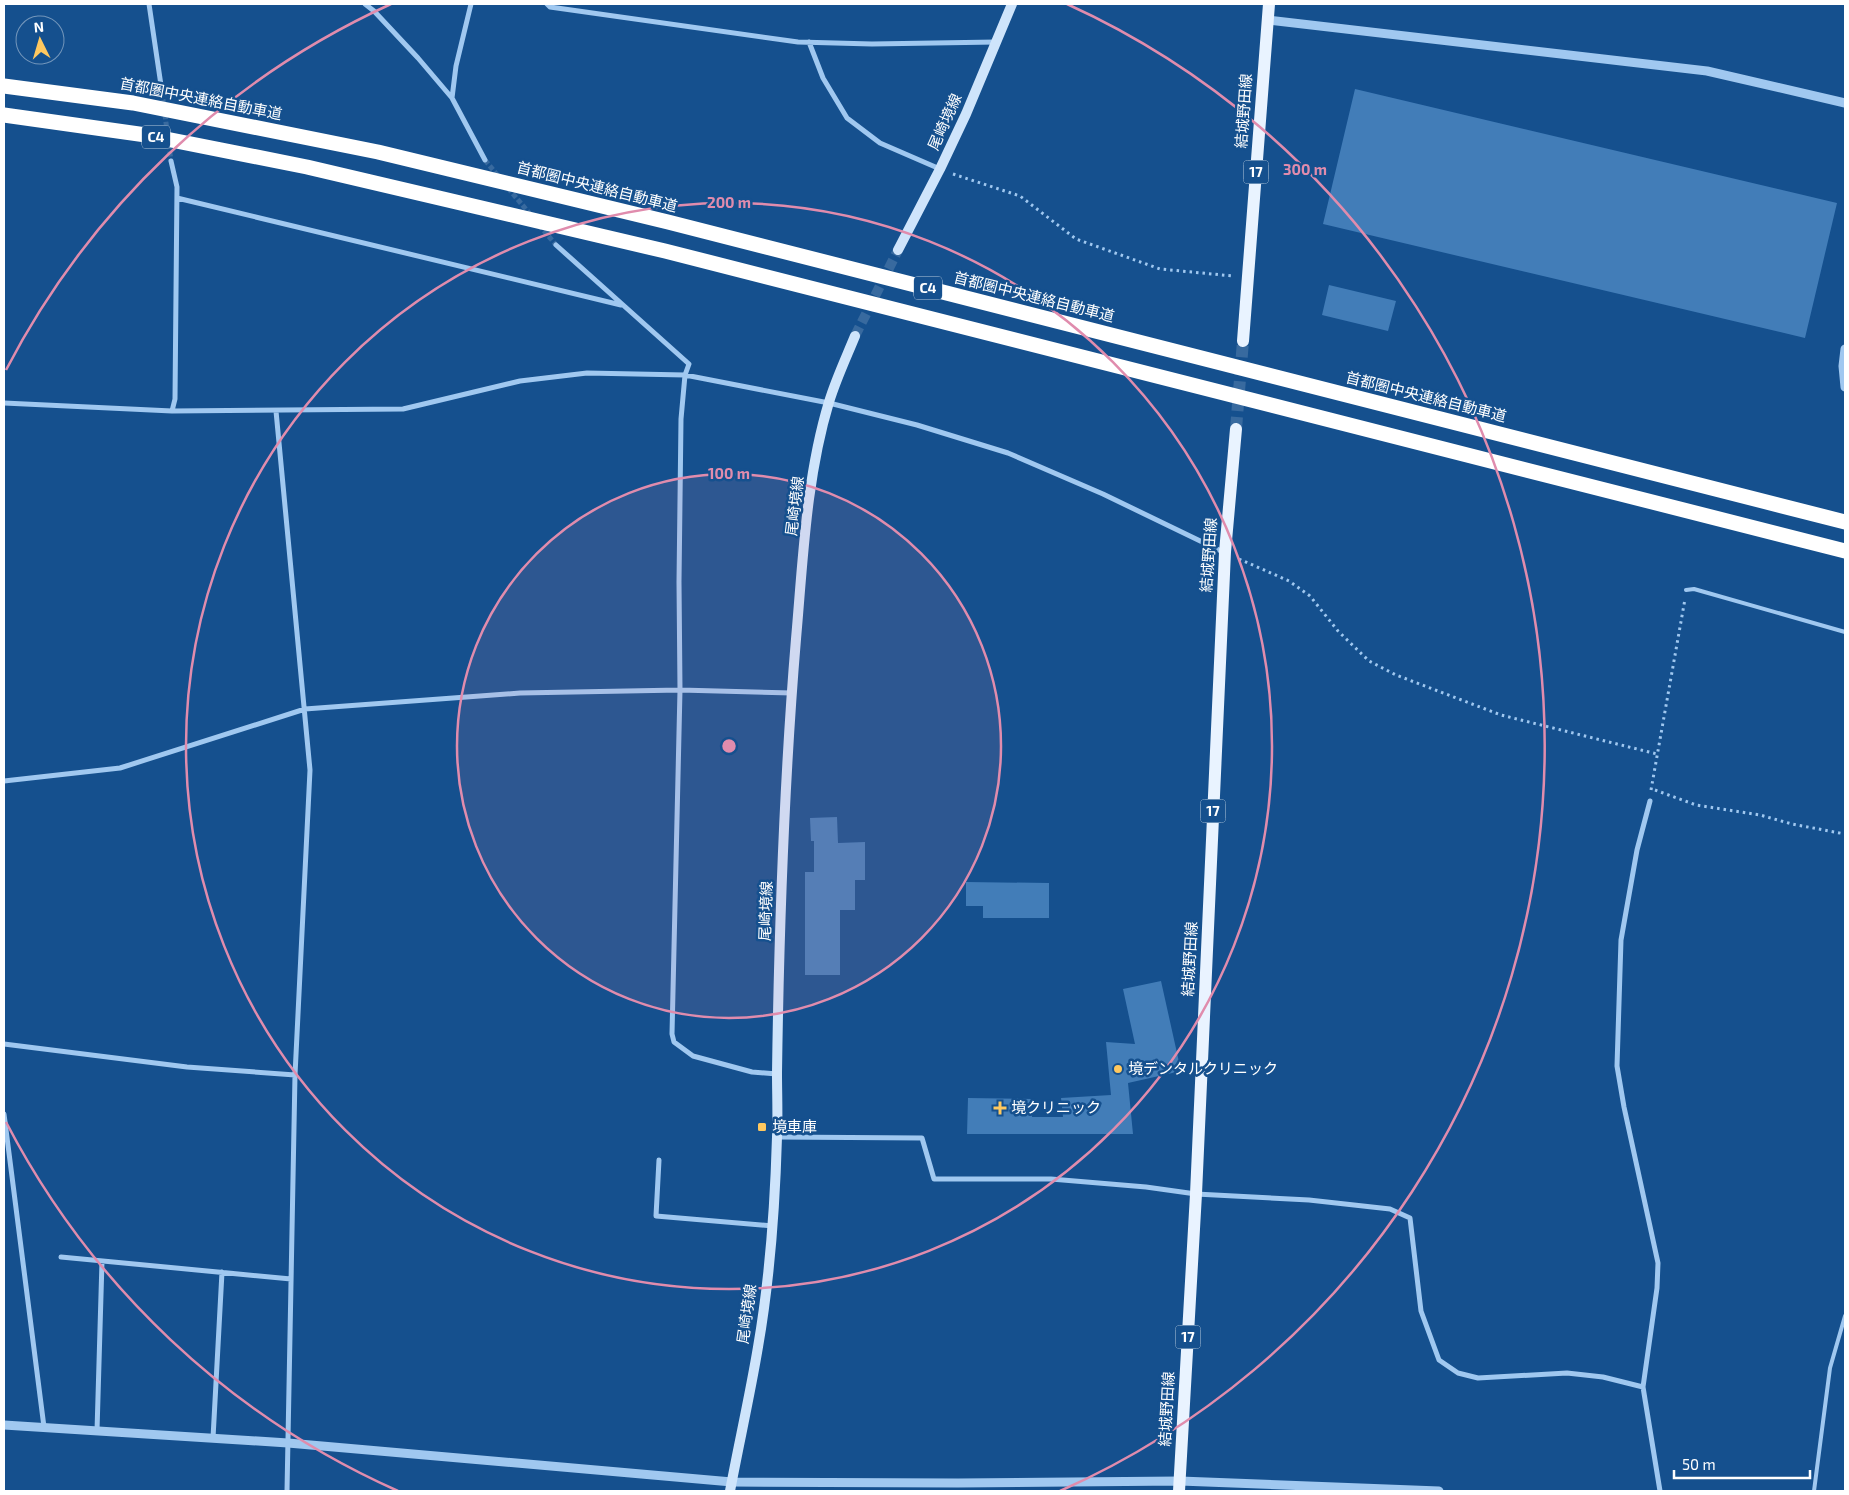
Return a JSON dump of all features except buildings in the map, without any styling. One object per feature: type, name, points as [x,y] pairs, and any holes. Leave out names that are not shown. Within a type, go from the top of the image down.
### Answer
[{"type":"highway","name":"首都圏中央連絡自動車道","points":[[4,86],[133,103],[378,152],[678,224],[1845,522]]},
{"type":"highway","name":"C4","points":[[4,115],[146,135],[307,167],[665,251],[1845,551]]},
{"type":"main road","name":"尾崎境線","points":[[898,250],[940,170],[1012,4]]},
{"type":"main road","name":"結城野田線","points":[[1243,341],[1269,4]]},
{"type":"main road","name":"尾崎境線","points":[[731,1486],[758,1348],[772,1226],[777,1137],[780,934],[792,693],[808,509],[829,403],[841,369],[856,336]]},
{"type":"main road","name":"結城野田線","points":[[1179,1486],[1196,1194],[1225,552],[1236,429]]},
{"type":"street","points":[[149,4],[162,92]]},
{"type":"street","points":[[365,4],[374,11],[418,58],[452,98],[485,160]]},
{"type":"street","points":[[452,98],[456,66],[471,4]]},
{"type":"street","points":[[547,4],[550,7],[809,42],[872,44],[997,42]]},
{"type":"street","points":[[1268,20],[1707,71],[1845,103]]},
{"type":"street","points":[[809,42],[823,78],[847,118],[880,143],[940,170]]},
{"type":"street","points":[[172,161],[177,187],[175,399],[172,411]]},
{"type":"street","points":[[177,198],[623,305]]},
{"type":"street","points":[[556,246],[689,364],[685,375],[680,419],[680,690],[672,1034],[674,1042],[693,1056],[752,1072],[777,1074]]},
{"type":"street","points":[[1845,349],[1842,366],[1845,387]]},
{"type":"street","points":[[4,403],[172,411],[403,409],[520,380],[587,373],[685,375],[829,403],[918,425],[1008,453],[1103,494],[1225,552]]},
{"type":"street","points":[[276,411],[310,770],[295,1074],[287,1491]]},
{"type":"street","points":[[4,781],[120,768],[305,709],[520,693],[680,690],[792,693]]},
{"type":"street","points":[[1650,800],[1637,850],[1621,940],[1617,1066],[1624,1107],[1658,1263],[1656,1297],[1644,1387],[1660,1491]]},
{"type":"street","points":[[4,1044],[187,1067],[295,1074]]},
{"type":"street","points":[[4,1114],[44,1428]]},
{"type":"street","points":[[777,1137],[922,1138],[934,1179],[1051,1179],[1146,1187],[1196,1194],[1308,1200],[1390,1209],[1410,1218],[1420,1311],[1439,1360],[1458,1373],[1478,1378],[1567,1373],[1603,1377],[1644,1387]]},
{"type":"street","points":[[659,1160],[656,1216],[772,1226]]},
{"type":"street","points":[[61,1257],[291,1279]]},
{"type":"street","points":[[97,1431],[102,1260]]},
{"type":"street","points":[[212,1438],[222,1272]]},
{"type":"street","points":[[4,1425],[288,1443],[731,1486],[958,1483],[1439,1491]]},
{"type":"lane","points":[[1686,590],[1694,589],[1845,632]]},
{"type":"lane","points":[[1814,1491],[1830,1368],[1845,1316]]},
{"type":"path","points":[[940,170],[1020,196],[1076,239],[1095,246],[1160,268],[1248,277]]},
{"type":"path","points":[[1225,552],[1289,581],[1310,596],[1338,632],[1369,661],[1396,675],[1501,715],[1657,754]]},
{"type":"path","points":[[1650,800],[1686,590]]},
{"type":"path","points":[[1652,788],[1696,805],[1760,815],[1792,824],[1845,834]]},
{"type":"tunnel","points":[[162,92],[171,161]]},
{"type":"tunnel","points":[[485,160],[498,176]]},
{"type":"tunnel","points":[[508,188],[530,214]]},
{"type":"tunnel","points":[[539,225],[556,245]]},
{"type":"tunnel","points":[[855,336],[898,250]]},
{"type":"tunnel","points":[[1236,429],[1243,341]]},
{"type":"place","name":"境デンタルクリニック","points":[[1118,1069]]},
{"type":"place","name":"境クリニック","points":[[1000,1108]]},
{"type":"place","name":"境車庫","points":[[762,1127]]}]
